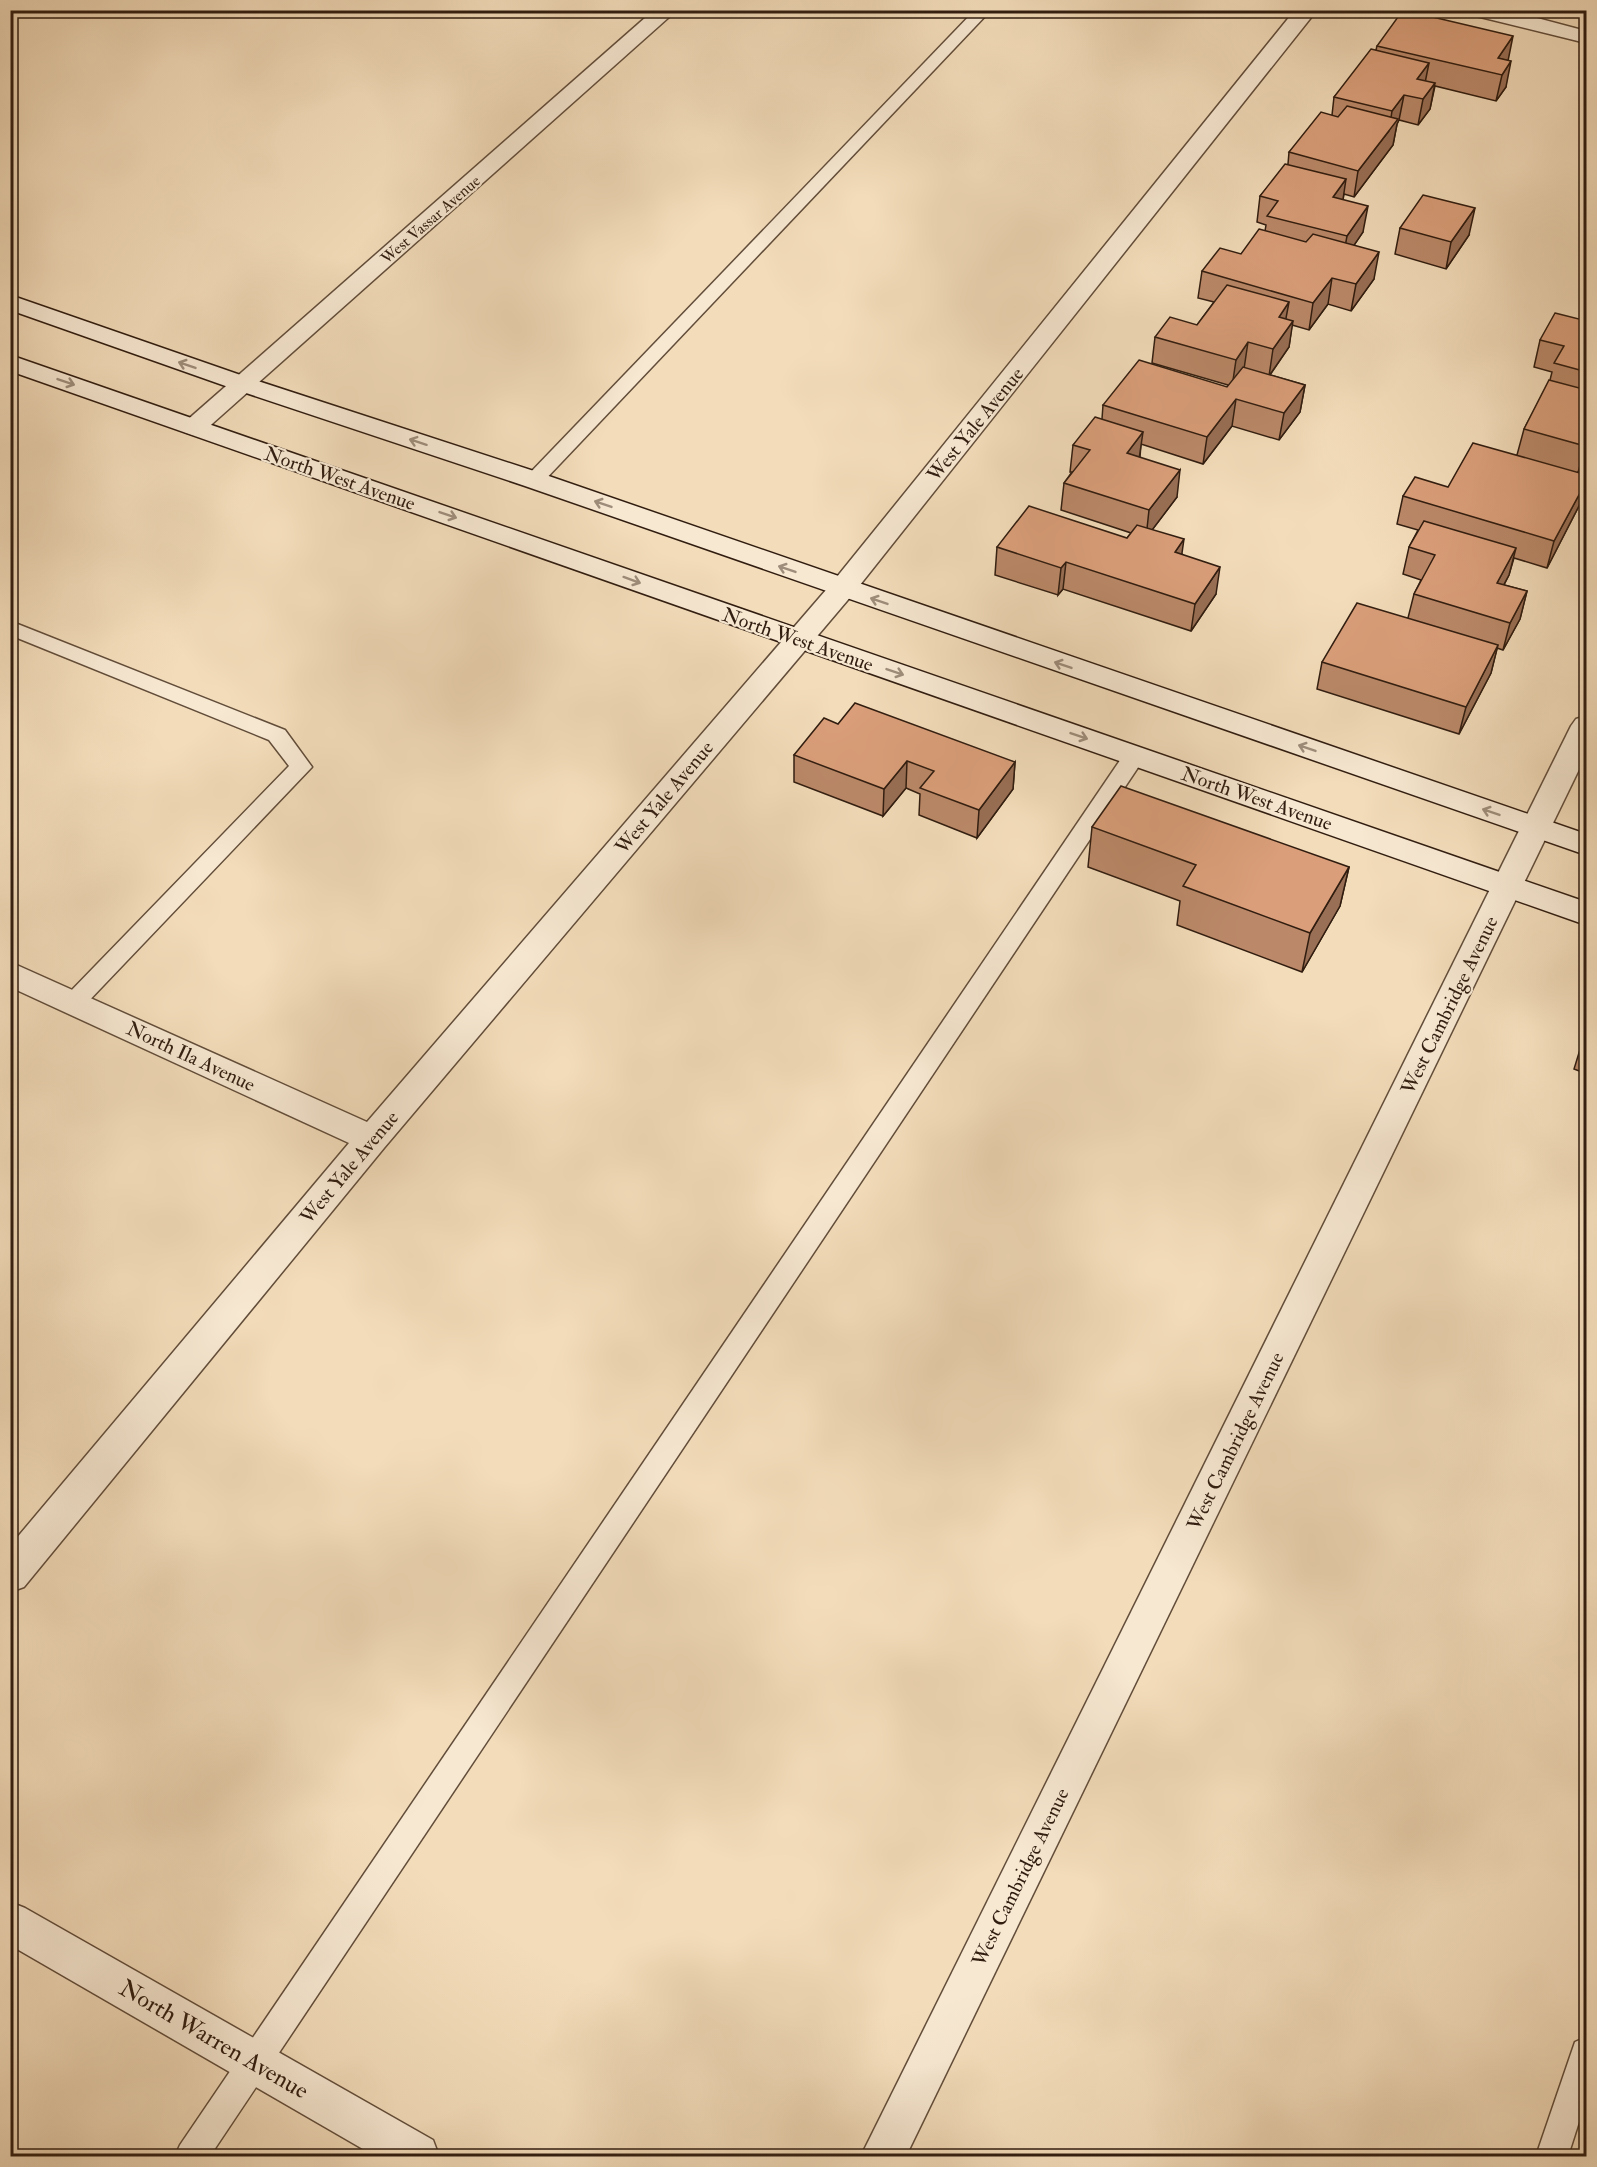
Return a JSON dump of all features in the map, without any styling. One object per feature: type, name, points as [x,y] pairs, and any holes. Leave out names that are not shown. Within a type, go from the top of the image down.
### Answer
[{"type":"street","name":"West Vassar Avenue","points":[[194,427],[667,10]]},
{"type":"street","name":"West Yale Avenue","points":[[10,1575],[372,1139],[842,588],[1307,10]]},
{"type":"street","points":[[1480,10],[1587,37]]},
{"type":"street","points":[[10,302],[243,384],[534,480],[1587,845]]},
{"type":"street","name":"North West Avenue","points":[[10,362],[1587,914]]},
{"type":"street","name":"West Cambridge Avenue","points":[[883,2157],[1587,726]]},
{"type":"street","name":"North Ila Avenue","points":[[12,976],[74,1002],[372,1139]]},
{"type":"street","name":"North Warren Avenue","points":[[10,1922],[417,2157]]},
{"type":"lane","points":[[534,480],[984,10]]},
{"type":"lane","points":[[10,627],[277,735],[301,767],[74,1002]]},
{"type":"lane","points":[[191,2157],[1135,755]]},
{"type":"lane","points":[[1552,2157],[1587,2054]]},
{"type":"building","points":[[1403,10],[1513,36],[1498,58],[1511,61],[1502,75],[1377,46]]},
{"type":"building","points":[[1371,49],[1429,63],[1417,79],[1435,83],[1423,99],[1404,95],[1392,111],[1334,97]]},
{"type":"building","points":[[1347,106],[1398,119],[1358,171],[1289,152],[1321,112],[1338,117]]},
{"type":"building","points":[[1285,164],[1346,179],[1333,197],[1368,206],[1347,236],[1267,216],[1278,201],[1260,196]]},
{"type":"building","points":[[1423,195],[1475,208],[1451,242],[1400,228]]},
{"type":"building","points":[[1259,229],[1306,242],[1313,234],[1379,252],[1356,284],[1332,278],[1313,303],[1202,271],[1220,248],[1241,254]]},
{"type":"building","points":[[1227,285],[1289,302],[1279,317],[1293,321],[1273,349],[1248,342],[1236,360],[1155,337],[1170,317],[1197,325]]},
{"type":"building","points":[[1555,313],[1587,321],[1587,372],[1554,363],[1564,346],[1540,340]]},
{"type":"building","points":[[1139,360],[1227,387],[1243,367],[1305,385],[1284,413],[1236,399],[1207,437],[1103,405]]},
{"type":"building","points":[[1549,380],[1587,390],[1587,442],[1585,446],[1524,429]]},
{"type":"building","points":[[1095,417],[1143,432],[1127,453],[1180,470],[1149,510],[1064,483],[1090,450],[1073,445]]},
{"type":"building","points":[[1473,443],[1587,475],[1587,480],[1554,541],[1403,496],[1415,477],[1448,487]]},
{"type":"building","points":[[1029,506],[1127,538],[1137,525],[1184,539],[1175,552],[1220,567],[1195,604],[1066,562],[1061,568],[997,547]]},
{"type":"building","points":[[1424,521],[1516,548],[1497,583],[1527,591],[1510,623],[1414,594],[1435,555],[1409,547]]},
{"type":"building","points":[[1357,603],[1498,645],[1466,707],[1322,662]]},
{"type":"building","points":[[855,703],[1015,762],[979,810],[920,788],[934,771],[907,761],[884,789],[794,755],[824,718],[838,724]]},
{"type":"building","points":[[1121,786],[1349,867],[1310,933],[1183,886],[1196,865],[1092,827]]},
{"type":"building","points":[[1587,1034],[1587,1044],[1582,1043]]}]
